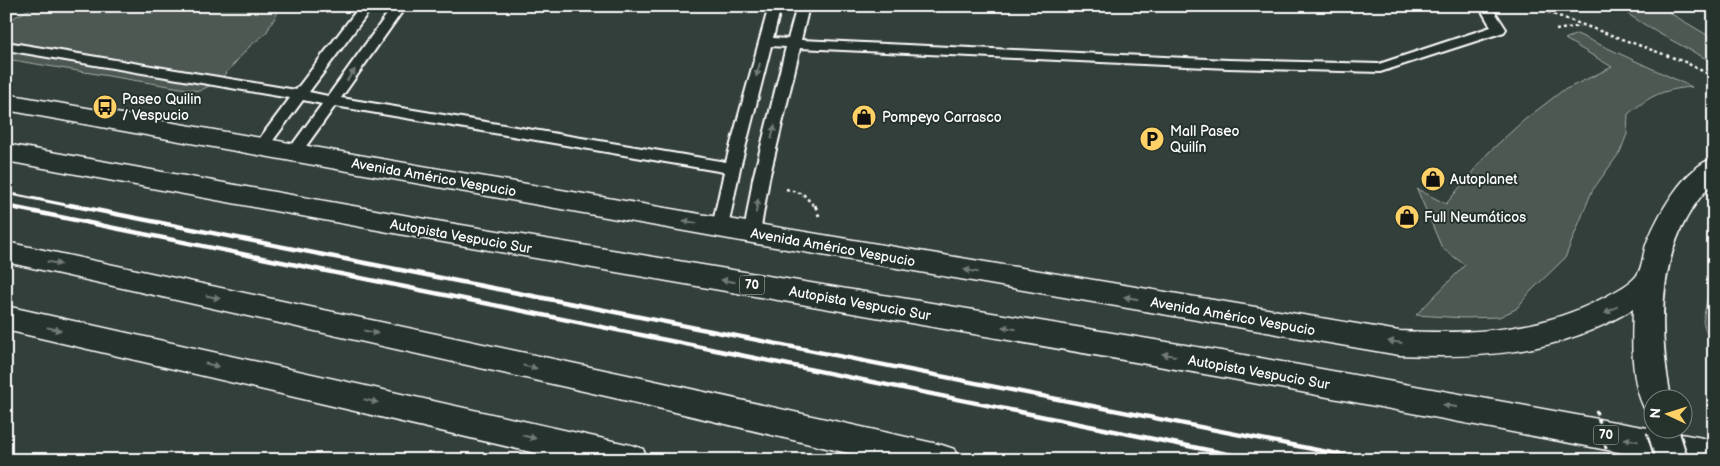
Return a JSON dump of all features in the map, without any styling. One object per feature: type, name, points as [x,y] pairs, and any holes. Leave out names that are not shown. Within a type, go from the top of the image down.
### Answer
[{"type":"main road","name":"Avenida Américo Vespucio","points":[[6,102],[720,228],[1398,343],[1443,346],[1512,342],[1544,335],[1577,326],[1605,313],[1630,298],[1650,281]]},
{"type":"main road","name":"Autopista Vespucio Sur","points":[[6,152],[454,235],[1158,353],[1714,455]]},
{"type":"main road","points":[[1653,388],[1647,311],[1650,281],[1658,248],[1671,219],[1687,193],[1714,167]]},
{"type":"main road","points":[[6,252],[637,390],[942,460]]},
{"type":"main road","points":[[6,318],[631,460]]},
{"type":"main road","points":[[1665,438],[1672,460]]},
{"type":"lane","points":[[261,146],[367,6]]},
{"type":"lane","points":[[294,152],[400,6]]},
{"type":"lane","points":[[720,228],[732,168],[775,6]]},
{"type":"lane","points":[[752,233],[762,180],[802,6]]},
{"type":"lane","points":[[766,42],[1219,64],[1380,68],[1499,29],[1485,6]]},
{"type":"lane","points":[[6,46],[732,168]]},
{"type":"path","points":[[1531,6],[1685,62],[1714,77]]},
{"type":"path","points":[[1556,30],[1582,26]]},
{"type":"path","points":[[778,188],[802,193],[812,200],[818,209],[821,223]]},
{"type":"path","points":[[1596,410],[1609,460]]},
{"type":"shaded area","points":[[35,6],[148,6],[144,12],[153,13],[184,6],[270,6],[278,12],[266,33],[250,46],[218,82],[199,91],[6,59],[6,22]]},
{"type":"shaded area","points":[[1615,6],[1658,6],[1714,39],[1714,63],[1658,33]]},
{"type":"shaded area","points":[[1577,34],[1692,87],[1664,92],[1644,102],[1628,114],[1627,134],[1620,152],[1592,191],[1565,258],[1531,291],[1516,309],[1499,317],[1464,318],[1416,315],[1465,265],[1442,248],[1417,189],[1446,204],[1488,153],[1523,121],[1562,91],[1612,67],[1565,39]]},
{"type":"shaded area","points":[[1714,261],[1714,359],[1703,321]]},
{"type":"railway","points":[[6,193],[76,207]]},
{"type":"railway","points":[[70,205],[1368,460]]},
{"type":"railway","points":[[10,207],[6,206],[1257,460]]},
{"type":"place","name":"Paseo Quilin / Vespucio","points":[[105,107]]},
{"type":"place","name":"Pompeyo Carrasco","points":[[864,117]]},
{"type":"place","name":"Mall Paseo Quilín","points":[[1152,139]]},
{"type":"place","name":"Autoplanet","points":[[1433,179]]},
{"type":"place","name":"Full Neumáticos","points":[[1407,217]]}]
